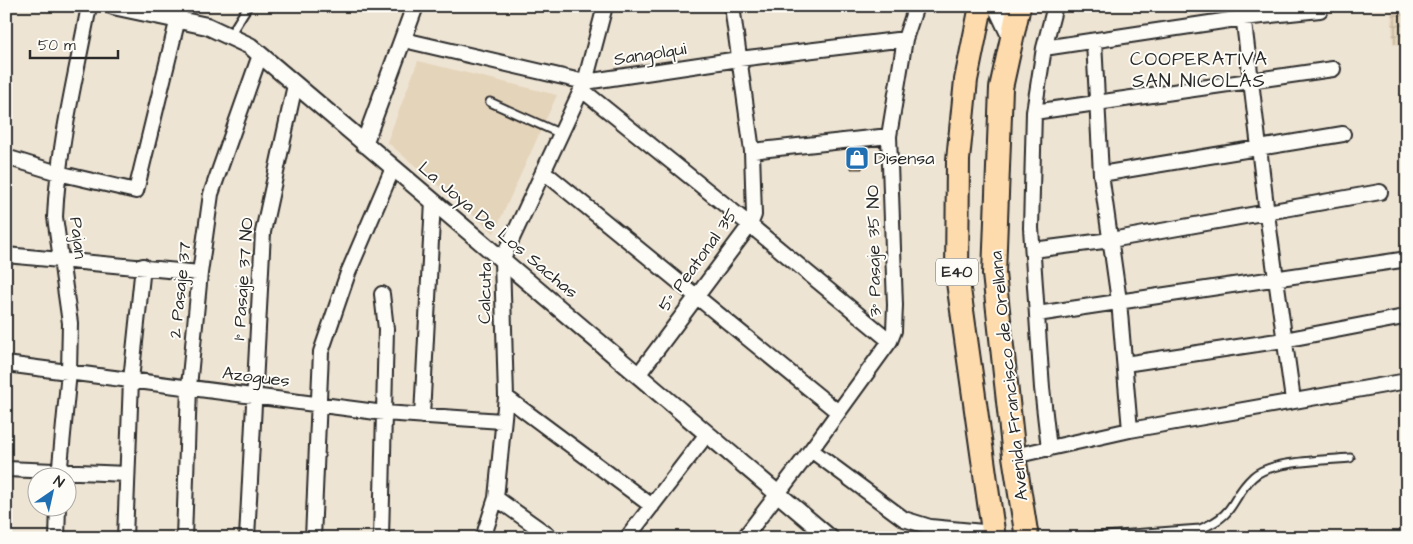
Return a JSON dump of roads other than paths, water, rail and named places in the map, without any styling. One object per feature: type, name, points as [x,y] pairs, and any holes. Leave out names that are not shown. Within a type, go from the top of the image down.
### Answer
[{"type":"highway","name":"Avenida Francisco de Orellana","points":[[982,6],[966,80],[958,160],[956,275],[994,536]]},
{"type":"highway","name":"Avenida Francisco de Orellana","points":[[1019,6],[1001,88],[994,274],[1014,456],[1027,538]]},
{"type":"street","name":"Pajan","points":[[61,466],[69,372],[70,323],[55,217],[58,173],[89,6]]},
{"type":"street","name":"La Joya De Los Sachas","points":[[113,6],[179,13],[230,35],[250,46],[830,538]]},
{"type":"street","points":[[364,144],[415,6]]},
{"type":"street","name":"Calcuta","points":[[483,538],[496,498],[502,421],[506,397],[502,260],[583,86],[605,6]]},
{"type":"street","name":"5° Peatonal 35","points":[[638,375],[750,225],[754,215],[752,151],[732,6]]},
{"type":"street","name":"3° Pasaje 35 NO","points":[[744,538],[890,342],[894,332],[895,305],[889,136],[905,39],[916,6]]},
{"type":"street","points":[[996,6],[1011,38]]},
{"type":"street","points":[[1049,449],[1033,250],[1034,112],[1044,48],[1055,6]]},
{"type":"street","points":[[1044,48],[1094,42],[1242,12],[1320,10]]},
{"type":"street","points":[[1242,12],[1258,146],[1293,400]]},
{"type":"street","points":[[6,157],[58,173],[136,191],[179,13]]},
{"type":"street","name":"Sangolqui","points":[[404,40],[583,86],[739,59],[905,39]]},
{"type":"street","points":[[1094,42],[1101,174],[1119,301],[1130,430]]},
{"type":"street","name":"2 Pasaje 37","points":[[184,538],[189,387],[200,272],[211,194],[260,55]]},
{"type":"street","points":[[1034,112],[1333,69]]},
{"type":"street","name":"1° Pasaje 37 NO","points":[[247,538],[263,232],[295,85]]},
{"type":"street","points":[[583,86],[890,342]]},
{"type":"street","points":[[1101,174],[1258,146],[1343,134]]},
{"type":"street","points":[[752,151],[889,136]]},
{"type":"street","points":[[313,538],[322,352],[348,273],[393,168]]},
{"type":"street","points":[[543,171],[838,412]]},
{"type":"street","points":[[1033,250],[1111,240],[1267,214],[1380,192]]},
{"type":"street","points":[[422,416],[433,201]]},
{"type":"street","points":[[6,256],[200,272]]},
{"type":"street","points":[[1037,314],[1276,277],[1401,260]]},
{"type":"street","points":[[125,538],[131,380],[144,266]]},
{"type":"street","points":[[381,538],[386,329],[382,294]]},
{"type":"street","points":[[1125,364],[1284,340],[1404,317]]},
{"type":"street","name":"Azogues","points":[[6,364],[384,413],[502,421]]},
{"type":"street","points":[[1014,456],[1130,430],[1407,381]]},
{"type":"street","points":[[506,397],[652,506]]},
{"type":"street","points":[[627,538],[707,434]]},
{"type":"street","points":[[811,450],[904,519],[930,527],[994,536]]},
{"type":"street","points":[[6,469],[28,471]]},
{"type":"street","points":[[78,474],[126,474]]},
{"type":"street","points":[[496,498],[552,538]]},
{"type":"street","points":[[57,538],[58,516]]},
{"type":"lane","points":[[230,35],[248,6]]},
{"type":"lane","points":[[490,102],[561,134]]},
{"type":"lane","points":[[1077,538],[1200,529],[1215,523],[1226,514],[1252,477],[1259,472],[1288,465],[1350,458]]},
{"type":"lane","points":[[1200,529],[1208,538]]},
{"type":"place","name":"Disensa","points":[[857,158]]},
{"type":"district","name":"COOPERATIVA SAN NICOLÁS","points":[[1199,70]]}]
